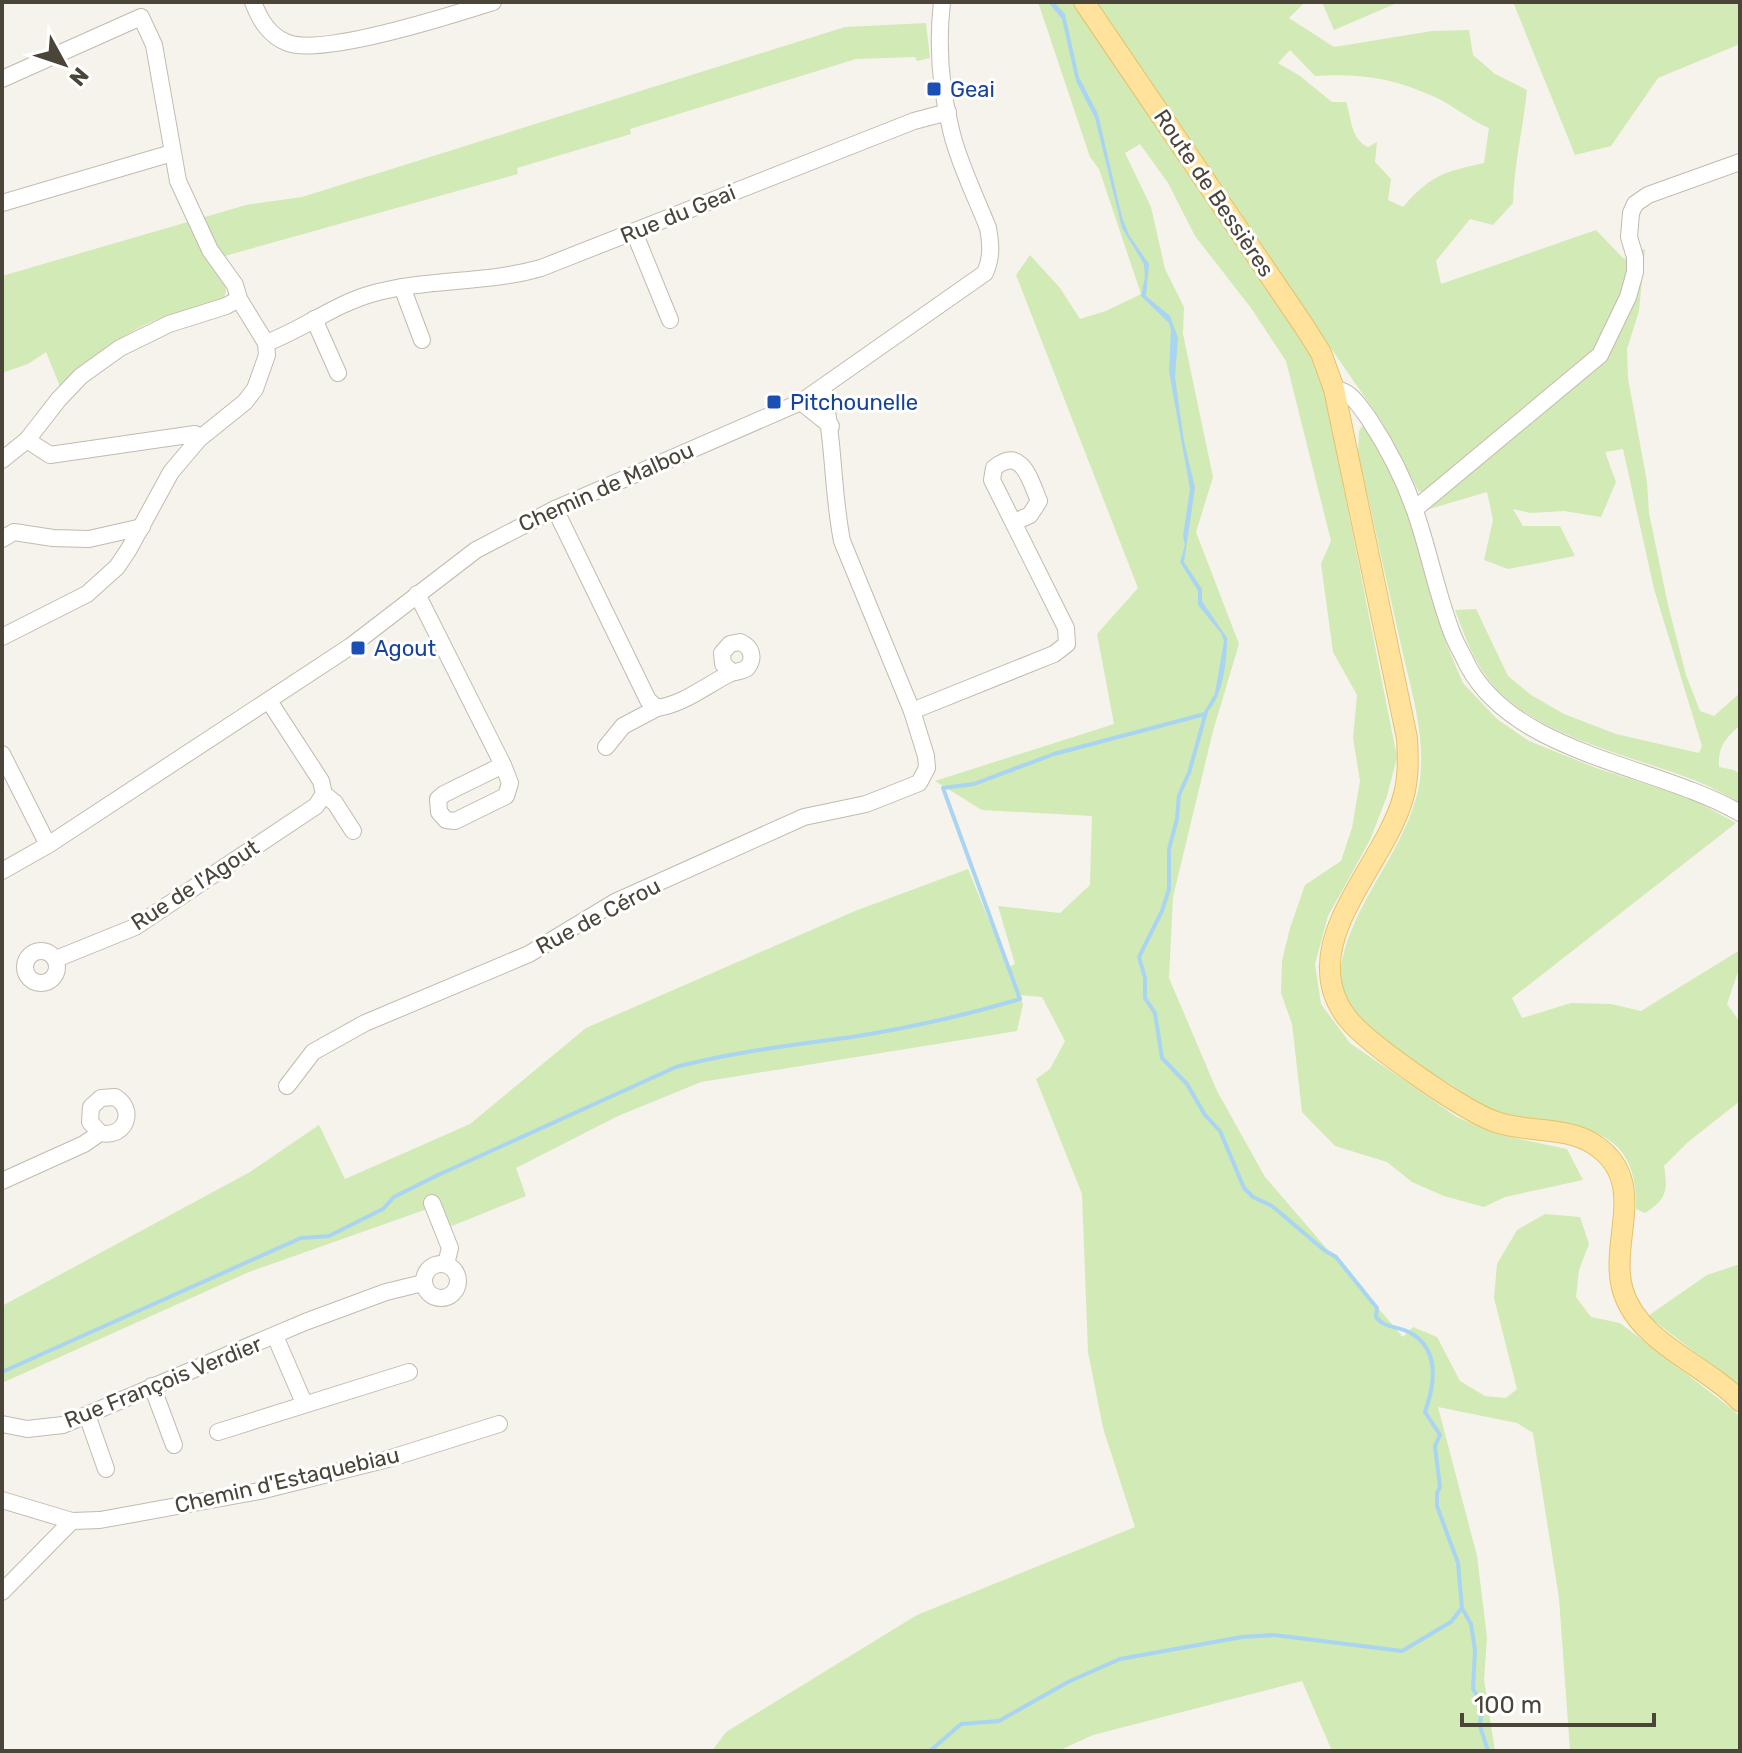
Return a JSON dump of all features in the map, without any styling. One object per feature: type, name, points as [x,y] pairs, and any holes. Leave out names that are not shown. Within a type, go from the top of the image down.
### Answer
[{"type":"main road","name":"Route de Bessières","points":[[1084,2],[1304,326],[1321,353],[1334,389],[1404,723],[1408,759],[1403,799],[1396,818],[1345,912],[1333,945],[1329,967],[1340,1008],[1362,1033],[1471,1110],[1498,1123],[1582,1138],[1608,1154],[1616,1165],[1624,1192],[1620,1268],[1628,1304],[1657,1337],[1740,1401]]},
{"type":"street","points":[[253,2],[267,29],[291,44],[315,47],[364,38],[493,2]]},
{"type":"street","name":"Chemin de Malbou","points":[[2,871],[48,845],[269,701],[369,633],[476,550],[555,509],[801,402],[896,332],[985,273],[990,261],[988,228],[952,135],[948,112],[939,30],[942,2]]},
{"type":"street","points":[[2,79],[141,17],[154,45],[178,181],[210,250],[235,285],[239,299],[266,343],[267,355],[255,389],[245,402],[199,439],[171,472],[117,567],[87,594],[2,637]]},
{"type":"street","name":"Rue du Geai","points":[[266,343],[289,335],[314,319],[370,294],[402,287],[517,275],[914,121],[948,112]]},
{"type":"street","points":[[2,203],[172,153]]},
{"type":"street","points":[[1415,509],[1600,355],[1628,297],[1635,272],[1629,227],[1635,204],[1648,195],[1740,162]]},
{"type":"street","points":[[634,232],[670,320]]},
{"type":"street","points":[[402,287],[422,340]]},
{"type":"street","points":[[2,460],[27,440],[81,376],[120,348],[169,324],[239,299]]},
{"type":"street","points":[[314,319],[338,373]]},
{"type":"street","points":[[823,388],[831,426],[842,541],[912,711],[1054,654],[1067,644],[1066,628],[1015,522]]},
{"type":"street","points":[[1334,389],[1348,394],[1358,403],[1385,445],[1415,509],[1452,634],[1470,669],[1504,711],[1546,735],[1696,792],[1740,813]]},
{"type":"street","points":[[801,402],[831,426]]},
{"type":"street","points":[[27,440],[50,455],[195,434],[199,439]]},
{"type":"street","points":[[555,509],[648,700],[657,708]]},
{"type":"street","points":[[2,539],[14,532],[89,539],[142,527]]},
{"type":"street","points":[[417,594],[503,765]]},
{"type":"street","points":[[606,747],[623,726],[657,708],[671,706],[732,672]]},
{"type":"street","points":[[269,701],[321,781],[324,794],[335,803],[353,831]]},
{"type":"street","name":"Rue de Cérou","points":[[287,1086],[313,1052],[365,1023],[529,954],[615,902],[804,817],[866,804],[908,789],[924,776],[926,756],[912,711]]},
{"type":"street","points":[[2,754],[48,845]]},
{"type":"street","name":"Rue de l'Agout","points":[[56,959],[135,927],[316,806],[324,794]]},
{"type":"street","points":[[2,1181],[84,1144],[100,1133]]},
{"type":"street","points":[[432,1203],[450,1248],[446,1264]]},
{"type":"street","points":[[446,1264],[458,1277],[457,1288],[449,1297],[433,1297],[423,1283],[426,1272],[446,1264]]},
{"type":"street","name":"Rue François Verdier","points":[[2,1424],[27,1429],[63,1425],[386,1292],[423,1283]]},
{"type":"street","name":"Rue François Verdier","points":[[275,1336],[304,1403]]},
{"type":"street","points":[[218,1432],[409,1372]]},
{"type":"street","points":[[152,1386],[174,1445]]},
{"type":"street","points":[[87,1415],[106,1469]]},
{"type":"street","name":"Chemin d'Estaquebiau","points":[[2,1500],[72,1521],[100,1520],[260,1491],[388,1459],[499,1424]]},
{"type":"street","points":[[2,1592],[72,1521]]},
{"type":"green space","points":[[1038,2],[1072,2],[1308,345],[1321,374],[1397,757],[1387,796],[1370,840],[1328,916],[1315,964],[1321,1004],[1350,1043],[1457,1117],[1496,1134],[1567,1149],[1583,1180],[1505,1197],[1484,1207],[1444,1196],[1412,1182],[1387,1162],[1335,1146],[1302,1112],[1292,1024],[1281,993],[1282,961],[1305,885],[1341,861],[1352,828],[1360,781],[1353,738],[1357,695],[1333,652],[1321,564],[1331,541],[1286,361],[1251,308],[1195,236],[1168,183],[1140,144],[1125,153],[1151,207],[1165,269],[1184,307],[1183,334],[1213,477],[1196,532],[1239,644],[1213,731],[1173,897],[1169,978],[1217,1091],[1265,1177],[1403,1337],[1413,1327],[1437,1337],[1460,1381],[1485,1396],[1506,1398],[1517,1389],[1494,1298],[1497,1264],[1517,1230],[1545,1214],[1580,1217],[1589,1244],[1579,1270],[1576,1297],[1591,1317],[1620,1323],[1736,1412],[1740,1419],[1740,1751],[1570,1751],[1559,1598],[1533,1433],[1517,1423],[1438,1407],[1477,1556],[1487,1638],[1484,1680],[1495,1751],[1332,1751],[1302,1681],[1093,1735],[1058,1751],[712,1751],[726,1732],[917,1615],[1135,1527],[1103,1428],[1088,1352],[1082,1194],[1036,1079],[1050,1069],[1065,1041],[1042,997],[1019,995],[1023,1004],[1017,1031],[701,1082],[618,1116],[516,1168],[526,1196],[452,1226],[430,1208],[249,1272],[2,1383],[2,1306],[250,1172],[319,1125],[345,1179],[470,1124],[586,1028],[855,911],[968,869],[1008,967],[1015,964],[998,906],[1060,913],[1090,885],[1092,816],[982,810],[935,781],[1114,724],[1097,634],[1138,588],[1016,275],[1030,255],[1060,288],[1080,319],[1106,311],[1141,294],[1099,169],[1090,157]]},
{"type":"green space","points":[[1091,2],[1305,2],[1289,18],[1334,47],[1432,31],[1469,30],[1473,55],[1495,74],[1527,90],[1513,203],[1493,225],[1470,219],[1436,261],[1441,284],[1596,230],[1623,258],[1629,259],[1626,292],[1608,331],[1584,366],[1434,487],[1419,492],[1380,419]],"holes":[[[1290,50],[1315,76],[1376,78],[1405,85],[1442,101],[1489,128],[1484,163],[1439,176],[1403,207],[1388,200],[1391,179],[1375,162],[1377,142],[1368,147],[1358,139],[1346,102],[1332,102],[1278,63]]]},
{"type":"green space","points":[[1322,2],[1397,2],[1397,3],[1334,30]]},
{"type":"green space","points":[[1513,2],[1740,2],[1740,44],[1658,78],[1611,146],[1575,155]]},
{"type":"green space","points":[[926,23],[930,58],[917,61],[915,57],[856,59],[630,129],[631,134],[517,168],[518,174],[207,261],[226,287],[220,302],[206,309],[166,316],[130,333],[75,370],[74,376],[61,389],[46,352],[28,364],[2,373],[2,276],[246,205],[302,197],[845,27]]},
{"type":"green space","points":[[1645,249],[1639,311],[1627,349],[1628,378],[1647,482],[1649,513],[1686,675],[1700,711],[1714,716],[1740,693],[1740,725],[1724,743],[1719,767],[1740,774],[1740,803],[1697,781],[1585,742],[1533,718],[1511,702],[1486,677],[1455,610],[1476,609],[1508,676],[1531,695],[1564,714],[1616,734],[1699,753],[1702,746],[1654,589],[1623,449],[1605,452],[1616,482],[1601,517],[1564,511],[1530,513],[1513,509],[1523,526],[1560,526],[1575,556],[1508,569],[1484,560],[1493,520],[1487,492],[1426,510],[1603,359],[1637,250]]},
{"type":"green space","points":[[1363,425],[1388,458],[1411,513],[1446,643],[1463,683],[1497,719],[1529,741],[1596,768],[1690,798],[1736,823],[1512,998],[1522,1018],[1571,1003],[1611,1004],[1641,1011],[1740,950],[1738,972],[1727,1004],[1740,1022],[1740,1101],[1688,1142],[1664,1166],[1666,1182],[1662,1198],[1645,1213],[1636,1209],[1633,1178],[1624,1156],[1610,1141],[1591,1131],[1482,1106],[1378,1036],[1346,997],[1340,974],[1353,926],[1411,815],[1421,772],[1416,713],[1358,453],[1359,431]]},
{"type":"green space","points":[[1740,1264],[1740,1387],[1648,1316],[1707,1275]]},
{"type":"water","points":[[1048,2],[1054,2],[1065,14],[1079,77],[1098,114],[1122,217],[1129,235],[1149,264],[1146,296],[1170,316],[1178,338],[1175,377],[1184,441],[1195,488],[1184,562],[1202,589],[1202,601],[1227,638],[1225,669],[1219,692],[1215,702],[1202,716],[1215,693],[1224,641],[1198,605],[1198,591],[1180,562],[1185,545],[1183,536],[1190,489],[1169,371],[1171,330],[1169,323],[1141,296],[1144,264],[1122,228],[1095,118],[1076,81],[1062,19]]},
{"type":"waterway","points":[[1206,712],[1189,773],[1179,795],[1177,819],[1169,849],[1169,889],[1162,911],[1139,957],[1145,978],[1145,998],[1155,1013],[1162,1058],[1187,1084],[1205,1115],[1220,1131],[1244,1188],[1253,1197],[1272,1206],[1336,1257],[1377,1308],[1379,1321],[1409,1332],[1419,1339],[1431,1357],[1433,1379],[1425,1412],[1440,1435],[1435,1446],[1440,1487],[1437,1506],[1458,1563],[1462,1608],[1471,1624],[1475,1650],[1473,1689],[1482,1703],[1480,1726],[1488,1751]]},
{"type":"waterway","points":[[2,1372],[301,1238],[329,1236],[383,1209],[394,1197],[438,1175],[676,1067],[899,1029],[1020,999],[943,788],[974,784],[1054,754],[1205,714]]},
{"type":"waterway","points":[[930,1751],[961,1724],[999,1721],[1068,1682],[1120,1659],[1242,1637],[1274,1635],[1402,1651],[1451,1622],[1461,1609]]},
{"type":"place","name":"Geai","points":[[934,89]]},
{"type":"place","name":"Pitchounelle","points":[[774,402]]},
{"type":"place","name":"Agout","points":[[358,648]]}]
